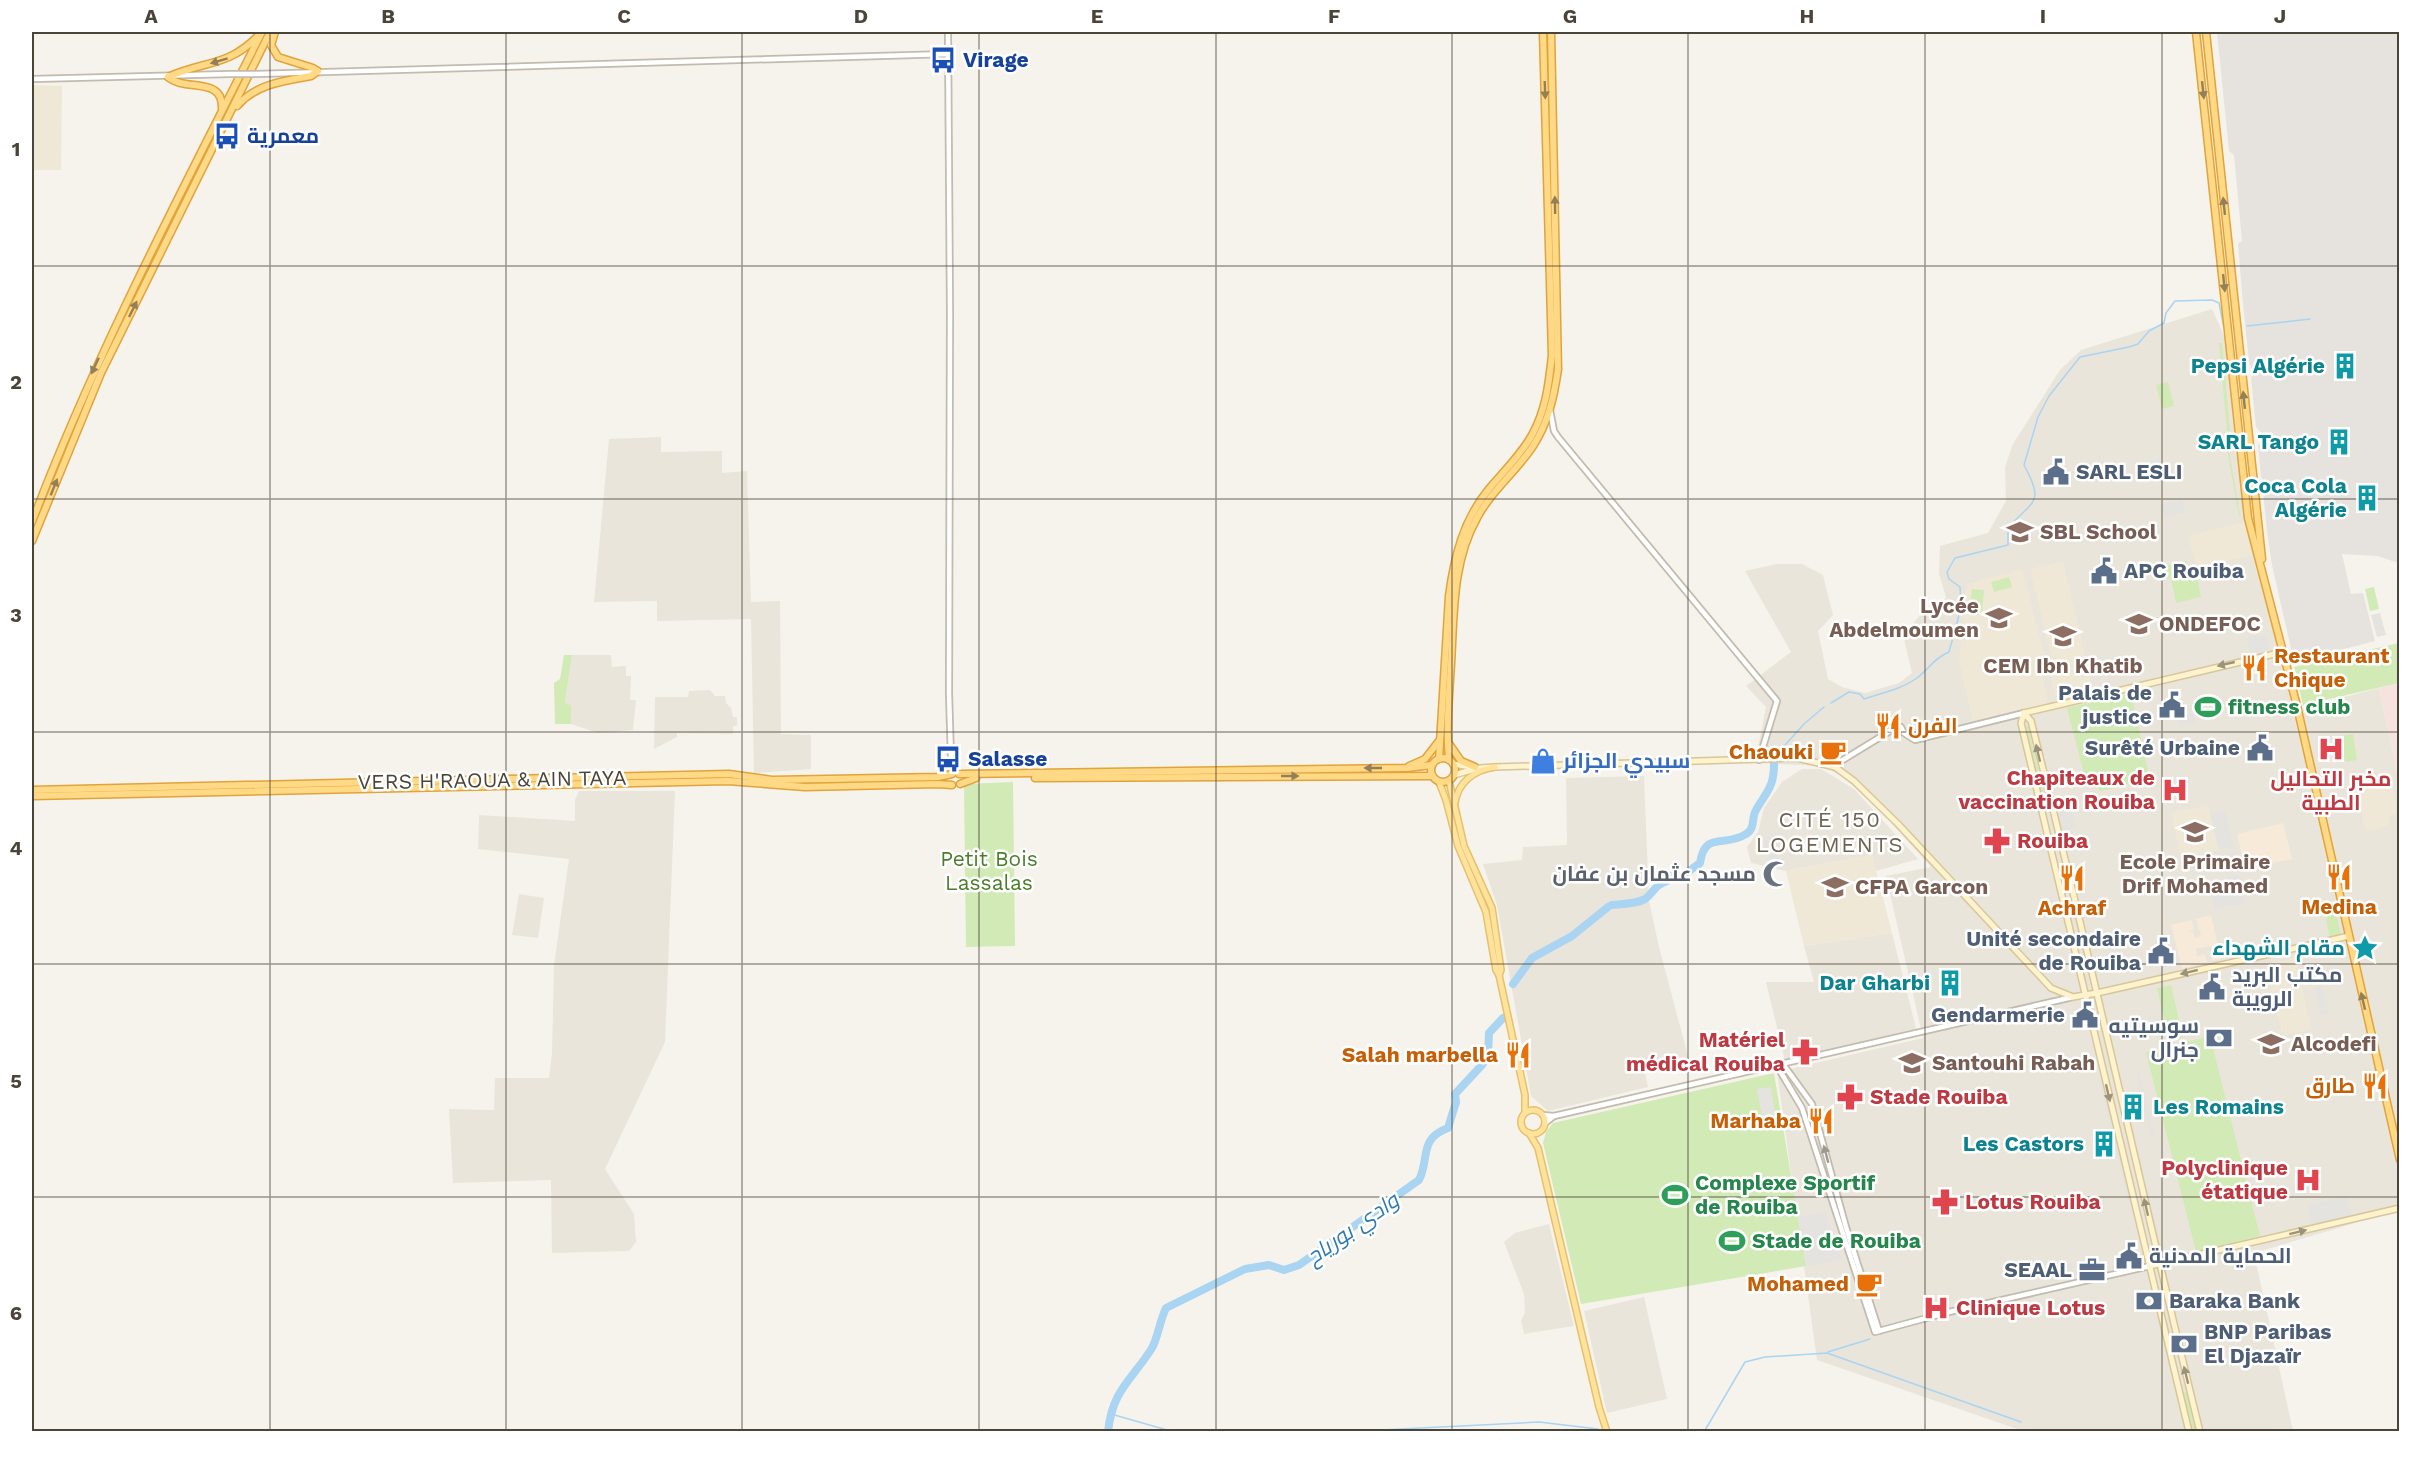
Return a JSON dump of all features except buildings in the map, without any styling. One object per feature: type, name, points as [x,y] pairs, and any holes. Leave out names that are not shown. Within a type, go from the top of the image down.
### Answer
[{"type":"highway","points":[[168,77],[232,57],[242,52],[262,32]]},
{"type":"highway","points":[[32,522],[68,428],[100,355],[262,32]]},
{"type":"highway","points":[[230,113],[243,99],[263,86],[311,76],[318,71],[278,57],[271,45],[272,32]]},
{"type":"highway","points":[[32,541],[101,373],[272,32]]},
{"type":"highway","points":[[1432,776],[1432,765],[1439,759],[1442,735],[1449,596],[1452,572],[1462,535],[1487,491],[1532,436],[1543,410],[1550,377],[1552,355],[1543,32]]},
{"type":"highway","points":[[32,796],[728,782],[794,786],[952,785],[974,778],[1432,776],[1439,782],[1449,780],[1454,774],[1448,739],[1456,593],[1467,536],[1488,499],[1532,447],[1550,410],[1558,369],[1551,32]]},
{"type":"highway","points":[[2196,32],[2248,518],[2283,652],[2400,1160]]},
{"type":"highway","points":[[2206,32],[2265,584]]},
{"type":"highway","points":[[168,77],[177,83],[214,89],[222,100],[222,112]]},
{"type":"highway","points":[[2242,476],[2252,475]]},
{"type":"highway","points":[[1407,768],[1425,759],[1442,735]]},
{"type":"highway","points":[[1448,739],[1455,754],[1477,767]]},
{"type":"highway","points":[[1439,759],[1451,762]]},
{"type":"highway","name":"VERS H'RAOUA & AIN TAYA","points":[[32,790],[729,774],[772,780],[938,777],[955,774],[1407,768],[1432,765]]},
{"type":"highway","points":[[952,785],[949,780],[955,774],[962,780],[960,784]]},
{"type":"highway","points":[[1420,776],[1432,781],[1442,790]]},
{"type":"main road","points":[[2024,713],[2283,652]]},
{"type":"main road","points":[[2024,713],[2031,721],[2200,1431]]},
{"type":"main road","points":[[2024,713],[2021,723],[2189,1431]]},
{"type":"main road","points":[[1451,762],[1477,767],[1495,767],[1797,758],[1836,767],[1854,781],[1898,824],[2051,988],[2073,997],[2349,936]]},
{"type":"main road","points":[[1454,774],[1477,767]]},
{"type":"main road","points":[[1455,811],[1455,800],[1465,780],[1484,768],[1495,767]]},
{"type":"main road","points":[[1449,780],[1455,811],[1470,861],[1492,908],[1501,970],[1499,975]]},
{"type":"main road","points":[[1439,782],[1458,846],[1486,912],[1496,970],[1525,1095],[1525,1112],[1521,1118],[1521,1124],[1538,1149],[1599,1407],[1607,1431]]},
{"type":"main road","points":[[1525,1095],[1535,1110],[1543,1115],[1545,1123],[1538,1149]]},
{"type":"main road","points":[[1525,1112],[1535,1110]]},
{"type":"main road","points":[[1529,1133],[1541,1131]]},
{"type":"main road","points":[[2150,1266],[2400,1208]]},
{"type":"street","points":[[948,32],[949,693],[951,759],[955,774]]},
{"type":"street","points":[[32,79],[948,54]]},
{"type":"street","points":[[1550,410],[1554,431],[1558,437],[1777,701],[1759,760]]},
{"type":"street","points":[[1836,767],[1838,763],[1894,728],[1901,727],[1904,733],[1915,740],[2024,713]]},
{"type":"street","points":[[1543,1115],[1554,1116],[2073,997]]},
{"type":"street","points":[[1783,1064],[1812,1104],[1839,1211]]},
{"type":"street","points":[[1777,1066],[1802,1107],[1879,1330],[2150,1266]]},
{"type":"street","points":[[1545,1123],[1554,1116]]},
{"type":"shaded area","points":[[2217,32],[2399,32],[2399,563],[2377,556],[2342,554],[2351,594],[2363,593],[2375,641],[2294,662],[2272,565],[2267,531],[2262,482],[2264,481],[2261,477],[2258,445],[2262,442],[2261,433],[2256,427],[2251,378],[2253,373],[2249,361],[2243,304],[2238,244],[2242,241],[2234,155],[2229,151]]},
{"type":"shaded area","points":[[32,85],[62,86],[61,170],[32,170]]},
{"type":"shaded area","points":[[2212,309],[2226,340],[2244,511],[2296,710],[2379,688],[2399,782],[2399,1210],[2254,1253],[2293,1431],[2023,1431],[1817,1360],[1777,1072],[1923,1038],[1886,876],[1931,867],[1877,807],[1842,776],[1822,766],[1755,763],[1766,707],[1746,686],[1791,652],[1745,571],[1777,564],[1802,564],[1823,575],[1833,615],[1818,631],[1828,679],[1842,687],[1865,693],[1899,683],[1912,673],[1903,635],[1922,613],[1941,606],[1946,597],[1939,574],[1940,546],[1988,533],[2006,501],[2005,467],[2013,444],[2060,370],[2081,350]]},
{"type":"shaded area","points":[[661,437],[661,452],[722,451],[722,473],[747,471],[751,602],[780,601],[781,734],[811,735],[811,769],[754,773],[751,619],[657,621],[657,601],[594,602],[609,439]]},
{"type":"shaded area","points":[[2160,458],[2165,476],[2156,478],[2151,461]]},
{"type":"shaded area","points":[[2182,499],[2186,513],[2165,518],[2162,504]]},
{"type":"shaded area","points":[[2244,522],[2252,555],[2197,568],[2188,536]]},
{"type":"shaded area","name":"CEM Ibn Khatib","points":[[2063,561],[2093,691],[2056,700],[2049,672],[2051,655],[2030,569]]},
{"type":"shaded area","name":"Lycée Abdelmoumen","points":[[2022,569],[2044,653],[2041,672],[2048,703],[1973,722],[1959,661],[1967,584]]},
{"type":"shaded area","points":[[2380,613],[2386,635],[2377,637],[2371,615]]},
{"type":"shaded area","points":[[2266,634],[2270,650],[2251,655],[2247,638]]},
{"type":"shaded area","points":[[572,655],[611,655],[612,667],[626,666],[626,676],[631,676],[630,700],[636,700],[633,730],[598,733],[571,724],[571,705],[565,704]]},
{"type":"shaded area","points":[[2399,683],[2399,782],[2379,688]]},
{"type":"shaded area","points":[[710,690],[715,696],[725,696],[733,717],[737,717],[737,726],[733,726],[733,734],[677,733],[677,737],[654,749],[655,697],[688,697],[689,691]]},
{"type":"shaded area","points":[[2193,713],[2195,723],[2178,726],[2176,717]]},
{"type":"shaded area","points":[[2332,740],[2337,763],[2330,764],[2326,741]]},
{"type":"shaded area","name":"CITÉ 150 LOGEMENTS","points":[[1802,769],[1821,769],[1854,789],[1918,859],[1876,871],[1872,855],[1786,871],[1751,863],[1747,847],[1758,832],[1764,808],[1782,782]]},
{"type":"shaded area","points":[[1644,776],[1649,901],[1689,1060],[1670,1066],[1668,1060],[1644,1069],[1648,1087],[1548,1111],[1531,1096],[1497,905],[1483,864],[1522,860],[1523,847],[1567,845],[1566,778]]},
{"type":"shaded area","points":[[2387,781],[2391,783],[2397,813],[2388,816],[2390,825],[2366,831],[2356,788]]},
{"type":"shaded area","points":[[579,791],[675,791],[665,1042],[605,1169],[634,1214],[636,1242],[629,1251],[552,1253],[551,1180],[453,1183],[449,1109],[494,1110],[495,1078],[549,1078],[552,1053],[554,965],[569,859],[478,849],[479,815],[575,821],[575,800]]},
{"type":"shaded area","name":"Ecole Primaire Drif Mohamed","points":[[2208,805],[2219,850],[2181,858],[2171,813]]},
{"type":"shaded area","points":[[2071,807],[2076,828],[2059,832],[2055,811]]},
{"type":"shaded area","points":[[2225,810],[2234,846],[2219,850],[2210,813]]},
{"type":"shaded area","points":[[2283,823],[2292,859],[2245,869],[2237,834]]},
{"type":"shaded area","points":[[1782,832],[1784,843],[1775,846],[1779,860],[1769,862],[1763,837]]},
{"type":"shaded area","points":[[2236,852],[2240,871],[2225,874],[2221,855]]},
{"type":"shaded area","name":"CFPA Garcon","points":[[1872,855],[1892,933],[1804,946],[1786,871]]},
{"type":"shaded area","points":[[2240,875],[2246,903],[2215,909],[2209,882]]},
{"type":"shaded area","points":[[519,894],[544,898],[538,938],[512,935]]},
{"type":"shaded area","points":[[2211,915],[2221,959],[2212,961],[2211,946],[2196,949],[2197,956],[2205,954],[2207,962],[2182,969],[2171,925],[2192,920],[2194,929],[2187,932],[2193,931],[2195,938],[2201,936],[2196,919]]},
{"type":"shaded area","points":[[1892,933],[1917,1032],[1785,1061],[1766,982],[1814,982],[1804,946]]},
{"type":"shaded area","points":[[2296,958],[2302,985],[2272,992],[2267,964]]},
{"type":"shaded area","points":[[2322,986],[2329,1014],[2321,1015],[2315,988]]},
{"type":"shaded area","points":[[2302,987],[2311,1029],[2282,1036],[2273,993]]},
{"type":"shaded area","points":[[2139,1073],[2154,1135],[2151,1136],[2136,1074]]},
{"type":"shaded area","points":[[2098,1075],[2100,1075],[2133,1210],[2131,1211]]},
{"type":"shaded area","points":[[1771,1087],[1775,1115],[1762,1117],[1757,1089]]},
{"type":"shaded area","points":[[2147,1187],[2159,1237],[2156,1238],[2144,1188]]},
{"type":"shaded area","points":[[2347,1196],[2352,1216],[2312,1225],[2307,1205]]},
{"type":"shaded area","points":[[1826,1212],[1842,1260],[1806,1266],[1798,1217]]},
{"type":"shaded area","points":[[1549,1224],[1574,1326],[1524,1334],[1521,1321],[1525,1312],[1524,1294],[1504,1242],[1515,1233]]},
{"type":"shaded area","points":[[2070,1263],[2074,1277],[2051,1282],[2049,1272],[2052,1268]]},
{"type":"shaded area","points":[[1644,1297],[1667,1399],[1607,1413],[1584,1311]]},
{"type":"green space","points":[[2219,343],[2222,343],[2230,431],[2227,431]]},
{"type":"green space","points":[[2168,382],[2174,406],[2162,409],[2156,385]]},
{"type":"green space","points":[[2224,432],[2226,432],[2240,516],[2239,516]]},
{"type":"green space","points":[[2187,561],[2191,573],[2196,572],[2201,597],[2176,603],[2171,578],[2164,579],[2162,566]]},
{"type":"green space","points":[[2009,577],[2012,587],[1994,592],[1991,582]]},
{"type":"green space","points":[[2374,587],[2379,609],[2370,611],[2365,589]]},
{"type":"green space","points":[[1972,589],[1984,590],[1982,615],[1969,614]]},
{"type":"green space","points":[[2399,643],[2399,683],[2303,705],[2294,667]]},
{"type":"green space","points":[[564,655],[572,655],[565,703],[571,705],[571,724],[555,724],[554,683],[560,679]]},
{"type":"green space","points":[[2131,693],[2150,780],[2101,791],[2086,782],[2067,708]]},
{"type":"green space","points":[[2026,725],[2028,727],[2046,808],[2043,807]]},
{"type":"green space","points":[[2353,734],[2357,760],[2345,762],[2341,736]]},
{"type":"green space","name":"Petit Bois Lassalas","points":[[1013,782],[1015,946],[966,947],[964,784]]},
{"type":"green space","points":[[2336,913],[2341,935],[2330,938],[2325,915]]},
{"type":"green space","points":[[2171,985],[2183,1037],[2169,1041],[2157,988]]},
{"type":"green space","points":[[2210,1036],[2260,1236],[2196,1252],[2146,1052]]},
{"type":"green space","name":"Complexe Sportif de Rouiba","points":[[1774,1073],[1806,1266],[1581,1304],[1543,1143],[1546,1132],[1553,1123]]},
{"type":"green space","points":[[2185,1392],[2196,1431],[2192,1431],[2183,1394]]},
{"type":"waterway","points":[[1831,703],[1849,692],[1860,694],[1864,699],[1905,685],[1917,678],[1935,660],[1949,652],[1958,620],[1960,587],[1949,579],[1947,572],[1955,558],[2008,545],[2008,528],[2029,506],[2035,495],[2031,478],[2024,465],[2038,417],[2049,396],[2080,357],[2138,344],[2149,331],[2164,323],[2166,313],[2175,301],[2212,300],[2219,303],[2224,328]]},
{"type":"waterway","points":[[2247,326],[2310,319]]},
{"type":"waterway","points":[[1777,754],[1804,724],[1824,707]]},
{"type":"waterway","points":[[1612,905],[1642,901],[1659,885],[1667,881],[1669,876],[1681,877],[1700,863],[1706,847],[1711,843],[1738,838],[1749,832],[1755,813],[1771,784],[1774,764]]},
{"type":"waterway","points":[[1513,984],[1532,958],[1572,936],[1608,907]]},
{"type":"waterway","name":"وادي بورياح","points":[[1108,1432],[1118,1395],[1152,1348],[1166,1308],[1245,1269],[1269,1265],[1284,1270],[1299,1265],[1419,1180],[1426,1150],[1432,1138],[1448,1128],[1456,1102],[1455,1094],[1482,1065],[1488,1054],[1489,1033],[1503,1018]]},
{"type":"waterway","points":[[1828,1352],[1870,1339]]},
{"type":"waterway","points":[[1704,1432],[1745,1362],[1765,1357],[1827,1353],[2021,1422]]},
{"type":"waterway","points":[[1111,1414],[1174,1432]]},
{"type":"waterway","points":[[1341,1432],[1539,1422],[1598,1429]]},
{"type":"place","name":"Virage","points":[[943,60]]},
{"type":"place","name":"معمرية","points":[[227,136]]},
{"type":"place","name":"Pepsi Algérie","points":[[2345,366]]},
{"type":"place","name":"SARL Tango","points":[[2339,442]]},
{"type":"place","name":"SARL ESLI","points":[[2056,472]]},
{"type":"place","name":"Coca Cola Algérie","points":[[2367,498]]},
{"type":"place","name":"SBL School","points":[[2020,532]]},
{"type":"place","name":"APC Rouiba","points":[[2104,571]]},
{"type":"place","name":"Lycée Abdelmoumen","points":[[1999,618]]},
{"type":"place","name":"ONDEFOC","points":[[2139,624]]},
{"type":"place","name":"CEM Ibn Khatib","points":[[2063,636]]},
{"type":"place","name":"Restaurant Chique","points":[[2254,668]]},
{"type":"place","name":"Palais de justice","points":[[2172,705]]},
{"type":"place","name":"fitness club","points":[[2208,707]]},
{"type":"place","name":"الفرن","points":[[1888,726]]},
{"type":"place","name":"Surêté Urbaine","points":[[2260,748]]},
{"type":"place","name":"مخبر التحاليل الطبية","points":[[2331,749]]},
{"type":"place","name":"Chaouki","points":[[1833,752]]},
{"type":"place","name":"Salasse","points":[[948,759]]},
{"type":"place","name":"سبيدي الجزائر","points":[[1543,761]]},
{"type":"place","name":"Chapiteaux de vaccination Rouiba","points":[[2175,790]]},
{"type":"place","name":"Ecole Primaire Drif Mohamed","points":[[2195,832]]},
{"type":"place","name":"Rouiba","points":[[1997,841]]},
{"type":"place","name":"مسجد عثمان بن عفان","points":[[1776,874]]},
{"type":"place","name":"Medina","points":[[2339,877]]},
{"type":"place","name":"Achraf","points":[[2072,878]]},
{"type":"place","name":"CFPA Garcon","points":[[1835,887]]},
{"type":"place","name":"مقام الشهداء","points":[[2365,948]]},
{"type":"place","name":"Unité secondaire de Rouiba","points":[[2161,951]]},
{"type":"place","name":"Dar Gharbi","points":[[1950,983]]},
{"type":"place","name":"مكتب البريد الرويبة","points":[[2212,987]]},
{"type":"place","name":"Gendarmerie","points":[[2085,1015]]},
{"type":"place","name":"سوسيتيه جنرال","points":[[2219,1038]]},
{"type":"place","name":"Alcodefi","points":[[2271,1044]]},
{"type":"place","name":"Matériel médical Rouiba","points":[[1805,1052]]},
{"type":"place","name":"Salah marbella","points":[[1518,1055]]},
{"type":"place","name":"Santouhi Rabah","points":[[1912,1063]]},
{"type":"place","name":"طارق","points":[[2375,1086]]},
{"type":"place","name":"Stade Rouiba","points":[[1850,1097]]},
{"type":"place","name":"Les Romains","points":[[2133,1107]]},
{"type":"place","name":"Marhaba","points":[[1821,1121]]},
{"type":"place","name":"Les Castors","points":[[2104,1144]]},
{"type":"place","name":"Polyclinique étatique","points":[[2308,1180]]},
{"type":"place","name":"Complexe Sportif de Rouiba","points":[[1675,1195]]},
{"type":"place","name":"Lotus Rouiba","points":[[1945,1202]]},
{"type":"place","name":"Stade de Rouiba","points":[[1732,1241]]},
{"type":"place","name":"الحماية المدنية","points":[[2129,1256]]},
{"type":"place","name":"SEAAL","points":[[2092,1270]]},
{"type":"place","name":"Mohamed","points":[[1869,1284]]},
{"type":"place","name":"Baraka Bank","points":[[2149,1301]]},
{"type":"place","name":"Clinique Lotus","points":[[1936,1308]]},
{"type":"place","name":"BNP Paribas El Djazaïr","points":[[2184,1344]]},
{"type":"district","name":"CITÉ 150 LOGEMENTS","points":[[1830,832]]}]
